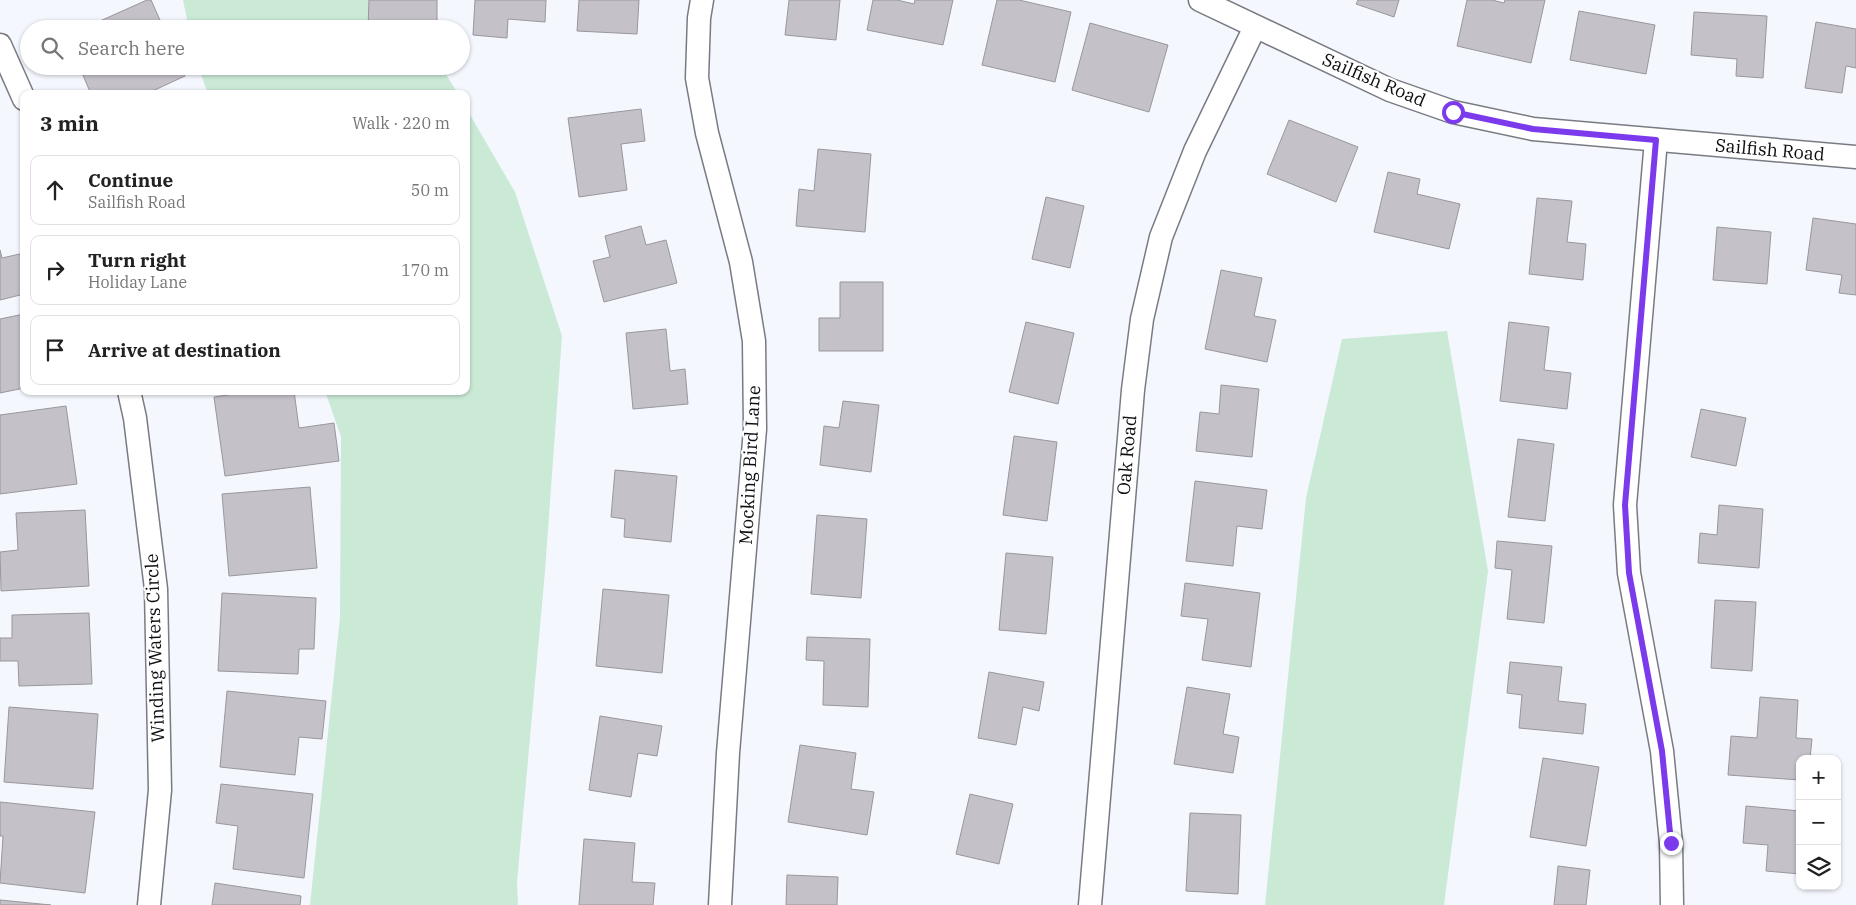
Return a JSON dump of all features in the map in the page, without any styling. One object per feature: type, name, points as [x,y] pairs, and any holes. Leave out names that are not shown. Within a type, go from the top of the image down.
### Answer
[{"type":"street","name":"Mocking Bird Lane","points":[[702,0],[699,18],[697,78],[707,133],[741,262],[754,340],[755,429],[728,753],[720,905]]},
{"type":"street","name":"Sailfish Road","points":[[1200,0],[1390,90],[1453,112],[1533,129],[1856,158]]},
{"type":"street","name":"Oak Road","points":[[1090,905],[1133,390],[1142,319],[1161,237],[1195,151],[1256,27]]},
{"type":"street","points":[[0,45],[20,90]]},
{"type":"street","points":[[1656,140],[1625,505],[1629,573],[1662,751],[1671,843],[1672,905]]},
{"type":"street","name":"Winding Waters Circle","points":[[130,395],[135,418],[156,589],[160,790],[149,905]]},
{"type":"green space","points":[[183,0],[397,0],[410,20],[187,20]]},
{"type":"green space","points":[[201,75],[446,75],[456,90],[207,90]]},
{"type":"green space","points":[[470,115],[515,192],[562,336],[545,571],[517,882],[518,905],[310,905],[340,617],[341,437],[326,395],[470,395]]},
{"type":"green space","points":[[1447,331],[1488,571],[1444,905],[1265,905],[1306,498],[1342,339]]},
{"type":"building","points":[[147,0],[151,0],[160,20],[102,20]]},
{"type":"building","points":[[369,0],[437,0],[437,20],[368,20]]},
{"type":"building","points":[[475,0],[546,0],[545,22],[508,19],[507,38],[473,35]]},
{"type":"building","points":[[579,0],[639,0],[637,34],[577,31]]},
{"type":"building","points":[[789,0],[840,0],[836,40],[785,35]]},
{"type":"building","points":[[873,0],[897,0],[914,4],[915,0],[953,0],[943,45],[867,30]]},
{"type":"building","points":[[997,0],[1019,0],[1071,12],[1055,82],[982,65]]},
{"type":"building","points":[[1358,0],[1399,0],[1394,17],[1356,4]]},
{"type":"building","points":[[1467,0],[1492,0],[1504,3],[1505,0],[1545,0],[1531,63],[1457,46]]},
{"type":"building","points":[[1579,11],[1655,25],[1646,74],[1570,60]]},
{"type":"building","points":[[1694,12],[1767,16],[1763,78],[1736,76],[1737,59],[1691,55]]},
{"type":"building","points":[[1816,22],[1856,29],[1856,68],[1846,66],[1842,93],[1805,88]]},
{"type":"building","points":[[1090,23],[1168,45],[1149,112],[1072,90]]},
{"type":"building","points":[[83,75],[185,76],[155,90],[89,90]]},
{"type":"building","points":[[641,109],[645,141],[621,144],[627,190],[579,197],[568,118]]},
{"type":"building","points":[[1289,120],[1358,147],[1336,202],[1267,174]]},
{"type":"building","points":[[818,149],[871,154],[865,232],[796,226],[799,189],[814,191]]},
{"type":"building","points":[[1388,172],[1420,179],[1417,194],[1460,204],[1449,249],[1374,232]]},
{"type":"building","points":[[1046,197],[1084,206],[1070,268],[1032,259]]},
{"type":"building","points":[[1537,198],[1572,201],[1567,242],[1586,244],[1583,280],[1529,274]]},
{"type":"building","points":[[1813,218],[1856,224],[1856,295],[1839,293],[1842,275],[1806,270]]},
{"type":"building","points":[[641,226],[646,245],[666,240],[677,283],[604,302],[593,261],[610,257],[605,236]]},
{"type":"building","points":[[1717,227],[1771,232],[1767,284],[1713,280]]},
{"type":"building","points":[[0,250],[2,258],[20,254],[20,295],[0,300]]},
{"type":"building","points":[[1221,270],[1262,278],[1254,316],[1276,320],[1267,362],[1205,349]]},
{"type":"building","points":[[840,282],[883,282],[883,351],[819,351],[819,318],[840,318]]},
{"type":"building","points":[[20,315],[20,389],[0,393],[0,319]]},
{"type":"building","points":[[1026,322],[1074,333],[1058,404],[1009,392]]},
{"type":"building","points":[[1509,322],[1549,327],[1544,370],[1571,373],[1567,409],[1500,401]]},
{"type":"building","points":[[666,329],[670,371],[685,369],[688,404],[633,409],[626,333]]},
{"type":"building","points":[[1221,385],[1259,389],[1252,457],[1196,451],[1200,412],[1219,414]]},
{"type":"building","points":[[228,395],[295,395],[299,428],[334,423],[339,461],[225,476],[214,397]]},
{"type":"building","points":[[843,401],[879,405],[871,472],[820,465],[824,426],[839,428]]},
{"type":"building","points":[[66,406],[77,484],[0,494],[0,415]]},
{"type":"building","points":[[1701,409],[1746,418],[1736,466],[1691,457]]},
{"type":"building","points":[[1014,436],[1057,442],[1047,521],[1003,515]]},
{"type":"building","points":[[1518,439],[1554,444],[1545,521],[1508,517]]},
{"type":"building","points":[[615,470],[677,476],[671,542],[624,537],[625,519],[611,517]]},
{"type":"building","points":[[1195,481],[1267,490],[1262,529],[1237,526],[1233,566],[1186,561]]},
{"type":"building","points":[[310,487],[317,568],[229,576],[222,494]]},
{"type":"building","points":[[1719,505],[1763,509],[1759,568],[1698,563],[1700,533],[1717,535]]},
{"type":"building","points":[[85,510],[89,586],[1,591],[0,552],[18,550],[16,513]]},
{"type":"building","points":[[817,515],[867,519],[861,598],[811,594]]},
{"type":"building","points":[[1497,541],[1552,546],[1544,623],[1507,619],[1512,570],[1495,568]]},
{"type":"building","points":[[1006,553],[1053,557],[1046,634],[999,630]]},
{"type":"building","points":[[1185,583],[1260,593],[1251,667],[1202,660],[1208,619],[1181,616]]},
{"type":"building","points":[[603,589],[669,595],[662,673],[596,666]]},
{"type":"building","points":[[222,593],[316,598],[314,649],[299,649],[298,674],[218,671]]},
{"type":"building","points":[[1715,600],[1756,602],[1752,671],[1711,668]]},
{"type":"building","points":[[89,613],[92,684],[19,686],[18,661],[0,661],[0,638],[12,638],[12,615]]},
{"type":"building","points":[[807,637],[870,639],[868,707],[823,705],[824,661],[806,660]]},
{"type":"building","points":[[1510,662],[1562,667],[1558,701],[1586,704],[1583,734],[1519,728],[1522,695],[1507,693]]},
{"type":"building","points":[[989,672],[1044,682],[1039,711],[1023,707],[1016,745],[978,738]]},
{"type":"building","points":[[1187,687],[1230,694],[1223,734],[1239,737],[1233,773],[1174,764]]},
{"type":"building","points":[[227,691],[326,701],[322,739],[299,737],[295,775],[220,767]]},
{"type":"building","points":[[1760,697],[1798,700],[1796,738],[1812,739],[1810,755],[1796,755],[1796,780],[1728,775],[1731,736],[1757,738]]},
{"type":"building","points":[[9,707],[98,714],[93,789],[4,782]]},
{"type":"building","points":[[600,716],[662,726],[657,756],[638,753],[631,797],[589,790]]},
{"type":"building","points":[[800,745],[856,753],[851,789],[874,792],[867,835],[788,822]]},
{"type":"building","points":[[1543,758],[1599,767],[1586,846],[1530,837]]},
{"type":"building","points":[[221,784],[313,794],[304,878],[233,869],[238,826],[216,823]]},
{"type":"building","points":[[970,794],[1013,804],[999,864],[956,854]]},
{"type":"building","points":[[0,802],[95,812],[85,893],[0,883],[3,836],[0,836]]},
{"type":"building","points":[[1746,806],[1796,811],[1796,874],[1766,871],[1768,845],[1743,843]]},
{"type":"building","points":[[1190,813],[1241,815],[1238,894],[1186,891]]},
{"type":"building","points":[[584,839],[635,843],[632,882],[655,883],[653,905],[579,905]]},
{"type":"building","points":[[1558,866],[1590,870],[1586,905],[1554,905]]},
{"type":"building","points":[[787,875],[838,877],[837,905],[786,905]]},
{"type":"building","points":[[215,883],[301,896],[300,905],[212,905]]},
{"type":"building","points":[[0,900],[51,905],[0,905]]},
{"type":"route","points":[[1453,112],[1533,129],[1656,140],[1625,505],[1629,573],[1662,751],[1671,843]]}]
